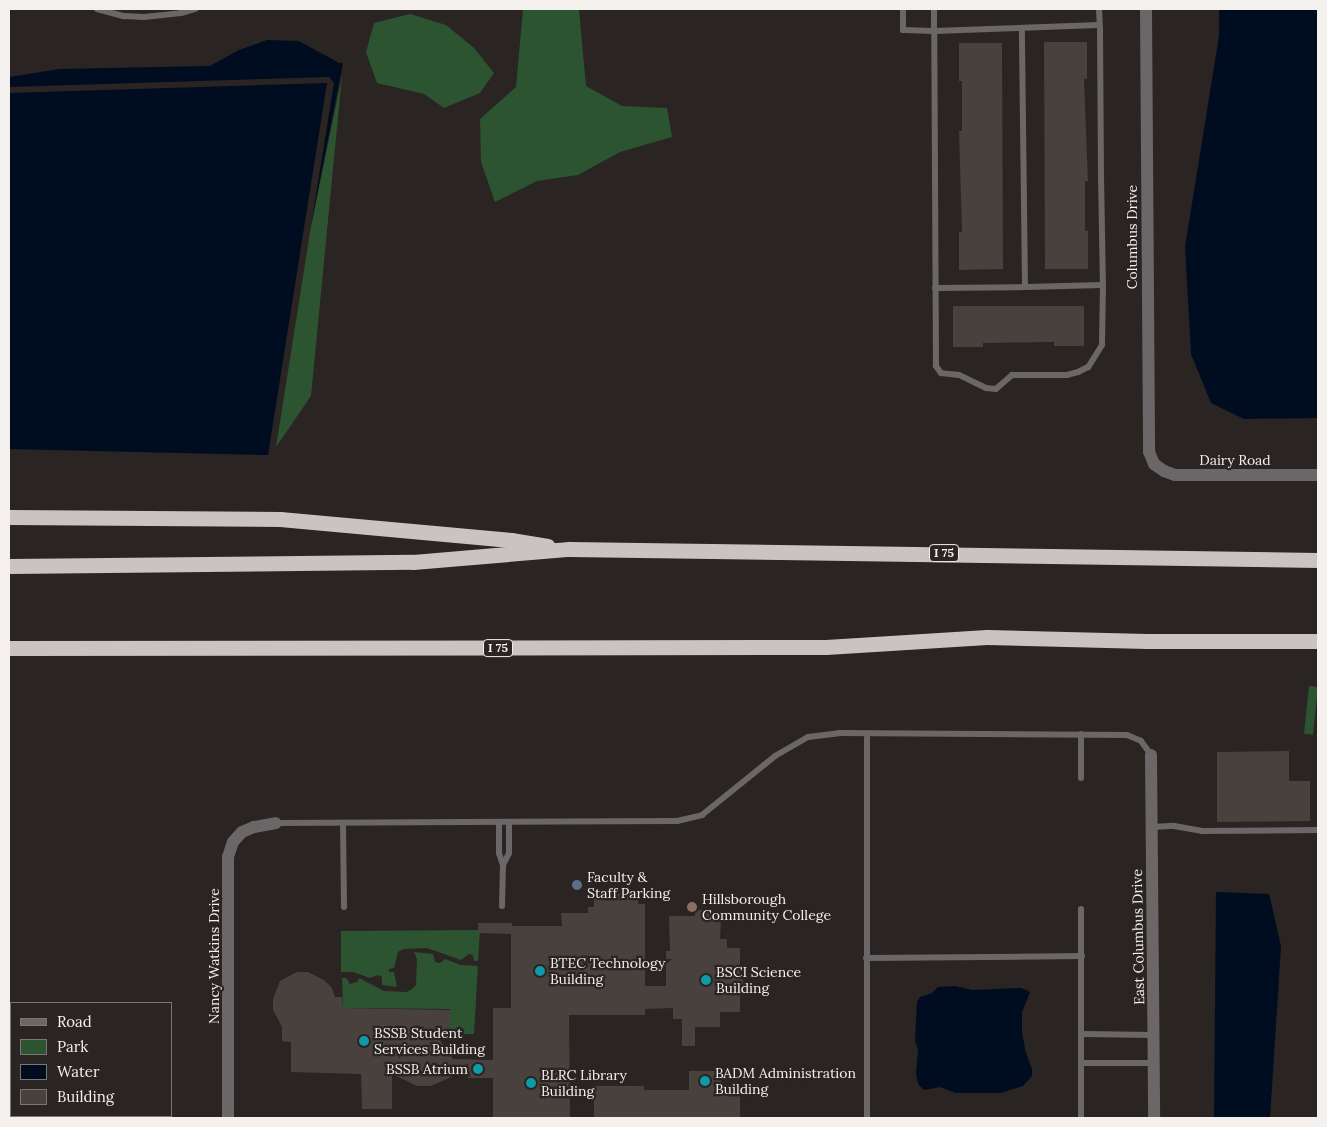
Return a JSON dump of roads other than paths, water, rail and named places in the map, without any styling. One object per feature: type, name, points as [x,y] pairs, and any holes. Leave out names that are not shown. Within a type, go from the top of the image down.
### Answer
[{"type":"highway","points":[[9,518],[280,519],[511,540],[570,549]]},
{"type":"highway","name":"I 75","points":[[9,566],[413,562],[570,549],[1318,560]]},
{"type":"highway","name":"I 75","points":[[9,648],[816,647],[987,637],[1148,641],[1318,641]]},
{"type":"street","name":"Columbus Drive","points":[[1146,9],[1148,437],[1149,452],[1154,464]]},
{"type":"street","name":"Dairy Road","points":[[1154,464],[1164,471],[1175,474],[1318,475]]},
{"type":"street","name":"East Columbus Drive","points":[[1151,755],[1154,1118]]},
{"type":"street","name":"Nancy Watkins Drive","points":[[228,1118],[228,857],[233,842],[242,832],[254,827],[276,823]]},
{"type":"lane","points":[[97,9],[144,17],[181,13],[195,9]]},
{"type":"lane","points":[[140,9],[144,17]]},
{"type":"lane","points":[[903,9],[903,30],[934,31],[1100,25]]},
{"type":"lane","points":[[934,9],[936,366],[941,373],[959,375],[986,388],[996,389],[1012,375],[1067,376],[1088,367],[1102,345],[1103,285],[1099,9]]},
{"type":"lane","points":[[1022,28],[1025,287]]},
{"type":"lane","points":[[935,288],[1103,285]]},
{"type":"lane","points":[[276,823],[677,821],[702,815],[775,756],[808,737],[839,733],[1135,736],[1147,747],[1151,755]]},
{"type":"lane","points":[[867,733],[867,1118]]},
{"type":"lane","points":[[1081,734],[1081,778]]},
{"type":"lane","points":[[499,822],[499,853],[503,865],[502,906]]},
{"type":"lane","points":[[503,865],[509,853],[509,822]]},
{"type":"lane","points":[[343,823],[344,907]]},
{"type":"lane","points":[[1152,827],[1174,826],[1203,831],[1318,830]]},
{"type":"lane","points":[[1081,909],[1081,1118]]},
{"type":"lane","points":[[866,958],[1082,956]]},
{"type":"lane","points":[[1082,1034],[1154,1035]]},
{"type":"lane","points":[[1082,1062],[1154,1062]]},
{"type":"water","points":[[1219,9],[1318,9],[1318,418],[1244,419],[1211,403],[1191,354],[1185,247],[1219,36]]},
{"type":"water","points":[[267,40],[299,41],[339,63],[343,63],[311,226],[334,83],[329,77],[9,87],[9,77],[60,69],[210,66],[239,50]]},
{"type":"water","points":[[327,83],[268,455],[9,449],[9,93]]},
{"type":"water","points":[[1216,892],[1269,894],[1281,946],[1270,1118],[1214,1118]]},
{"type":"water","points":[[955,986],[972,990],[1021,988],[1030,992],[1022,1012],[1022,1033],[1032,1069],[1032,1076],[1023,1086],[1001,1093],[956,1093],[940,1087],[924,1090],[918,1084],[916,1073],[918,1049],[915,1041],[917,1002],[920,997],[932,993],[938,987]]},
{"type":"place","name":"Faculty & Staff Parking","points":[[577,885]]},
{"type":"place","name":"Hillsborough Community College","points":[[692,907]]},
{"type":"place","name":"BTEC Technology Building","points":[[540,971]]},
{"type":"place","name":"BSCI Science Building","points":[[706,980]]},
{"type":"place","name":"BSSB Student Services Building","points":[[364,1041]]},
{"type":"place","name":"BSSB Atrium","points":[[478,1069]]},
{"type":"place","name":"BADM Administration Building","points":[[705,1081]]},
{"type":"place","name":"BLRC Library Building","points":[[531,1083]]}]
